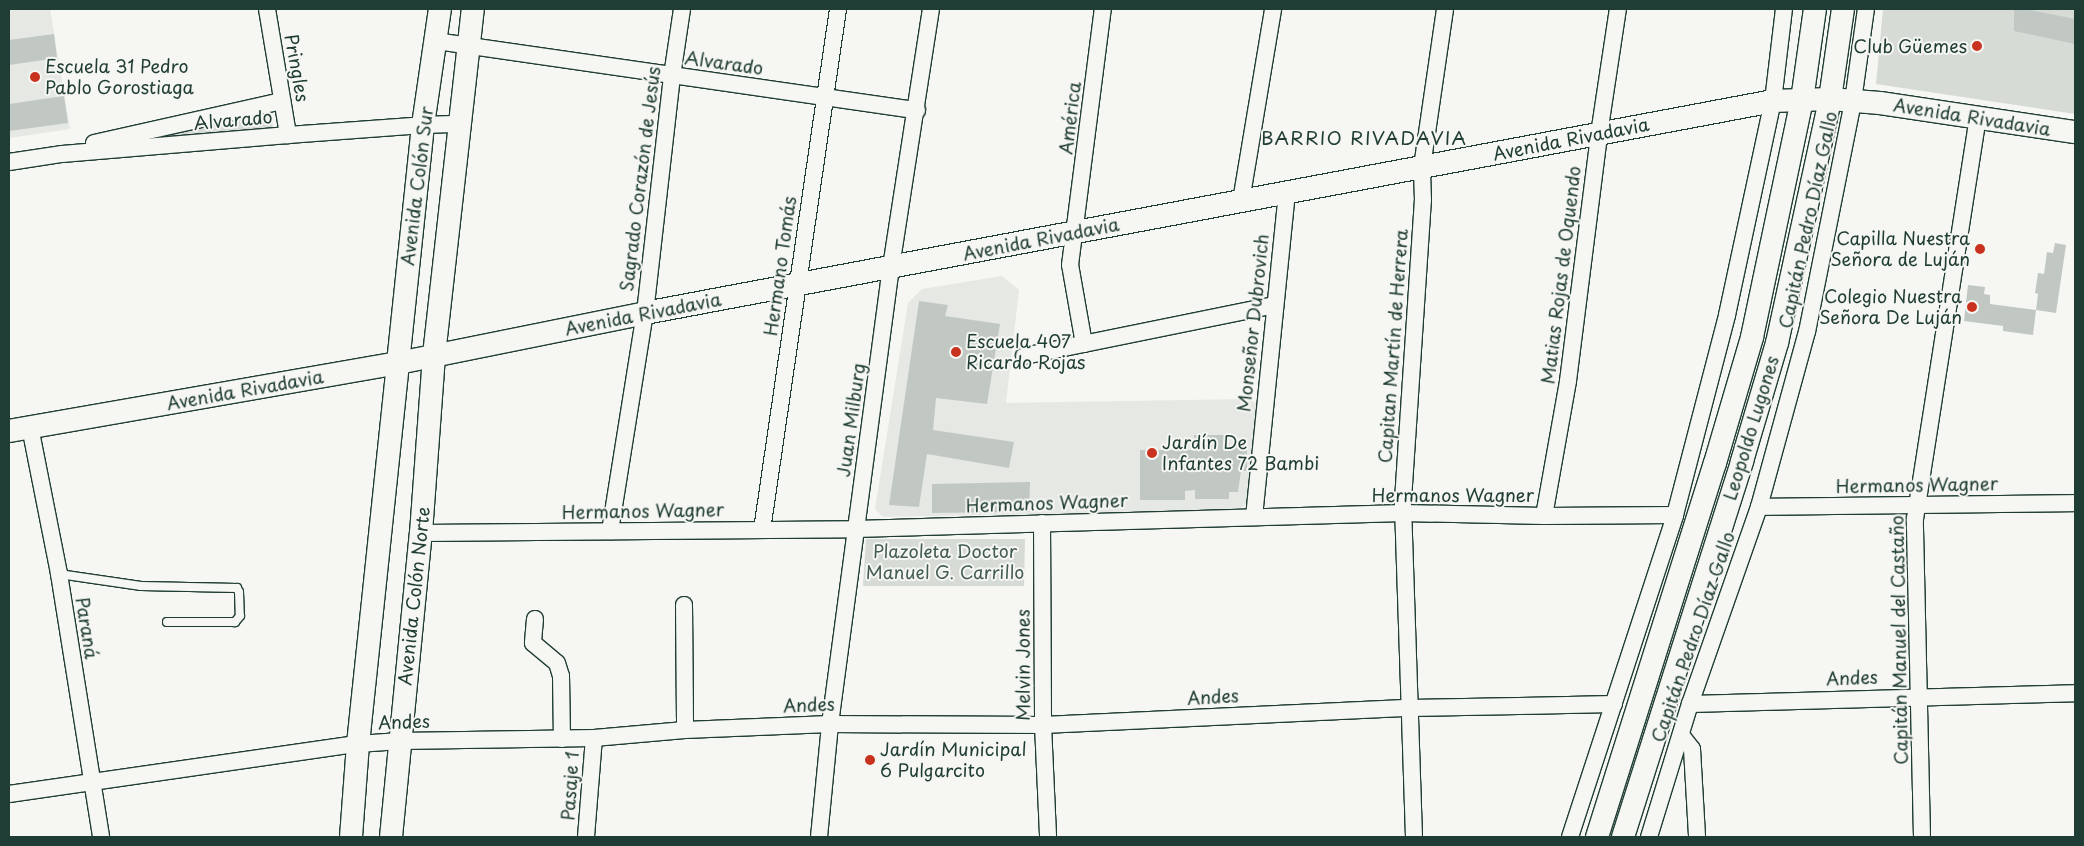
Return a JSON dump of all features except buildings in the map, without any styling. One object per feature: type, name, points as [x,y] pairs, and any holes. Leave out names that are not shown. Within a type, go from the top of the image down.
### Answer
[{"type":"main road","name":"Avenida Colón Sur","points":[[398,363],[423,125],[440,9]]},
{"type":"main road","name":"Avenida Colón Sur","points":[[434,355],[473,9]]},
{"type":"main road","name":"Leopoldo Lugones","points":[[1597,837],[1712,473],[1752,337],[1802,100],[1815,9]]},
{"type":"main road","name":"Leopoldo Lugones","points":[[1623,837],[1742,461],[1776,343],[1830,99],[1843,9]]},
{"type":"main road","name":"Avenida Rivadavia","points":[[19,429],[398,363],[645,313],[1773,101],[1830,99],[1880,103],[2075,132]]},
{"type":"main road","name":"Avenida Colón Norte","points":[[391,837],[421,533],[434,355]]},
{"type":"main road","points":[[351,837],[358,744],[398,363]]},
{"type":"street","name":"Pringles","points":[[267,9],[288,135]]},
{"type":"street","name":"Sagrado Corazón de Jesús","points":[[610,531],[645,313],[672,76],[682,9]]},
{"type":"street","name":"Hermano Tomás","points":[[762,530],[838,9]]},
{"type":"street","name":"Juan Milburg","points":[[819,837],[830,724],[891,267],[917,110],[931,9]]},
{"type":"street","name":"América","points":[[1076,232],[1103,9]]},
{"type":"street","points":[[1242,201],[1273,9]]},
{"type":"street","name":"Capitan Martín de Herrera","points":[[1414,837],[1404,513],[1423,200],[1422,167],[1446,9]]},
{"type":"street","name":"Matias Rojas de Oquendo","points":[[1544,516],[1568,381],[1599,134],[1618,9]]},
{"type":"street","points":[[1570,837],[1674,515],[1727,315],[1773,101],[1784,9]]},
{"type":"street","name":"Capitán Pedro Díaz Gallo","points":[[1648,837],[1690,704],[1758,507],[1807,332],[1853,102],[1866,9]]},
{"type":"street","name":"Alvarado","points":[[436,41],[917,110]]},
{"type":"street","points":[[62,154],[83,146],[282,101]]},
{"type":"street","name":"Capitán Manuel del Castaño","points":[[1922,837],[1921,696],[1915,519],[1978,118]]},
{"type":"street","name":"Alvarado","points":[[9,162],[62,154],[288,135],[460,124]]},
{"type":"street","name":"Monseñor Dubrovich","points":[[1254,517],[1286,192]]},
{"type":"street","points":[[1076,232],[1070,265],[1084,344]]},
{"type":"street","points":[[1024,356],[1275,305]]},
{"type":"street","name":"Paraná","points":[[19,429],[59,574],[101,837]]},
{"type":"street","name":"Hermanos Wagner","points":[[1758,507],[2075,503]]},
{"type":"street","name":"Hermanos Wagner","points":[[421,533],[856,529],[1404,513],[1544,516],[1674,515]]},
{"type":"street","name":"Melvin Jones","points":[[1042,523],[1043,726],[1048,837]]},
{"type":"street","points":[[684,606],[685,730]]},
{"type":"street","points":[[535,619],[533,643],[557,663],[561,676],[562,738]]},
{"type":"street","name":"Andes","points":[[1690,704],[2075,693]]},
{"type":"street","name":"Andes","points":[[9,794],[358,744],[400,741],[594,738],[685,730],[830,724],[1043,726],[1410,708],[1614,704]]},
{"type":"street","points":[[1681,735],[1692,749],[1697,837]]},
{"type":"street","name":"Pasaje 1","points":[[586,837],[594,738]]},
{"type":"lane","points":[[59,574],[141,586],[236,588],[239,592],[240,616],[235,622],[167,622]]},
{"type":"shaded area","name":"Escuela 31 Pedro Pablo Gorostiaga","points":[[9,9],[50,9],[70,129],[9,138]]},
{"type":"shaded area","points":[[1002,276],[1019,290],[1006,403],[1250,399],[1257,404],[1248,502],[1238,510],[883,517],[875,509],[908,303],[922,289]]},
{"type":"green space","name":"Club Güemes","points":[[1883,9],[2075,9],[2075,114],[1876,84]]},
{"type":"green space","points":[[271,112],[273,130],[130,140]]},
{"type":"green space","name":"Plazoleta Doctor Manuel G. Carrillo","points":[[866,539],[1025,539],[1024,586],[863,586]]},
{"type":"place","name":"Club Güemes","points":[[1977,46]]},
{"type":"place","name":"Escuela 31 Pedro Pablo Gorostiaga","points":[[35,77]]},
{"type":"place","name":"Capilla Nuestra Señora de Luján","points":[[1980,249]]},
{"type":"place","name":"Colegio Nuestra Señora De Luján","points":[[1972,307]]},
{"type":"place","name":"Escuela 407 Ricardo Rojas","points":[[956,352]]},
{"type":"place","name":"Jardín De Infantes 72 Bambi","points":[[1152,453]]},
{"type":"place","name":"Jardín Municipal 6 Pulgarcito","points":[[870,760]]},
{"type":"district","name":"BARRIO RIVADAVIA","points":[[1364,138]]}]
